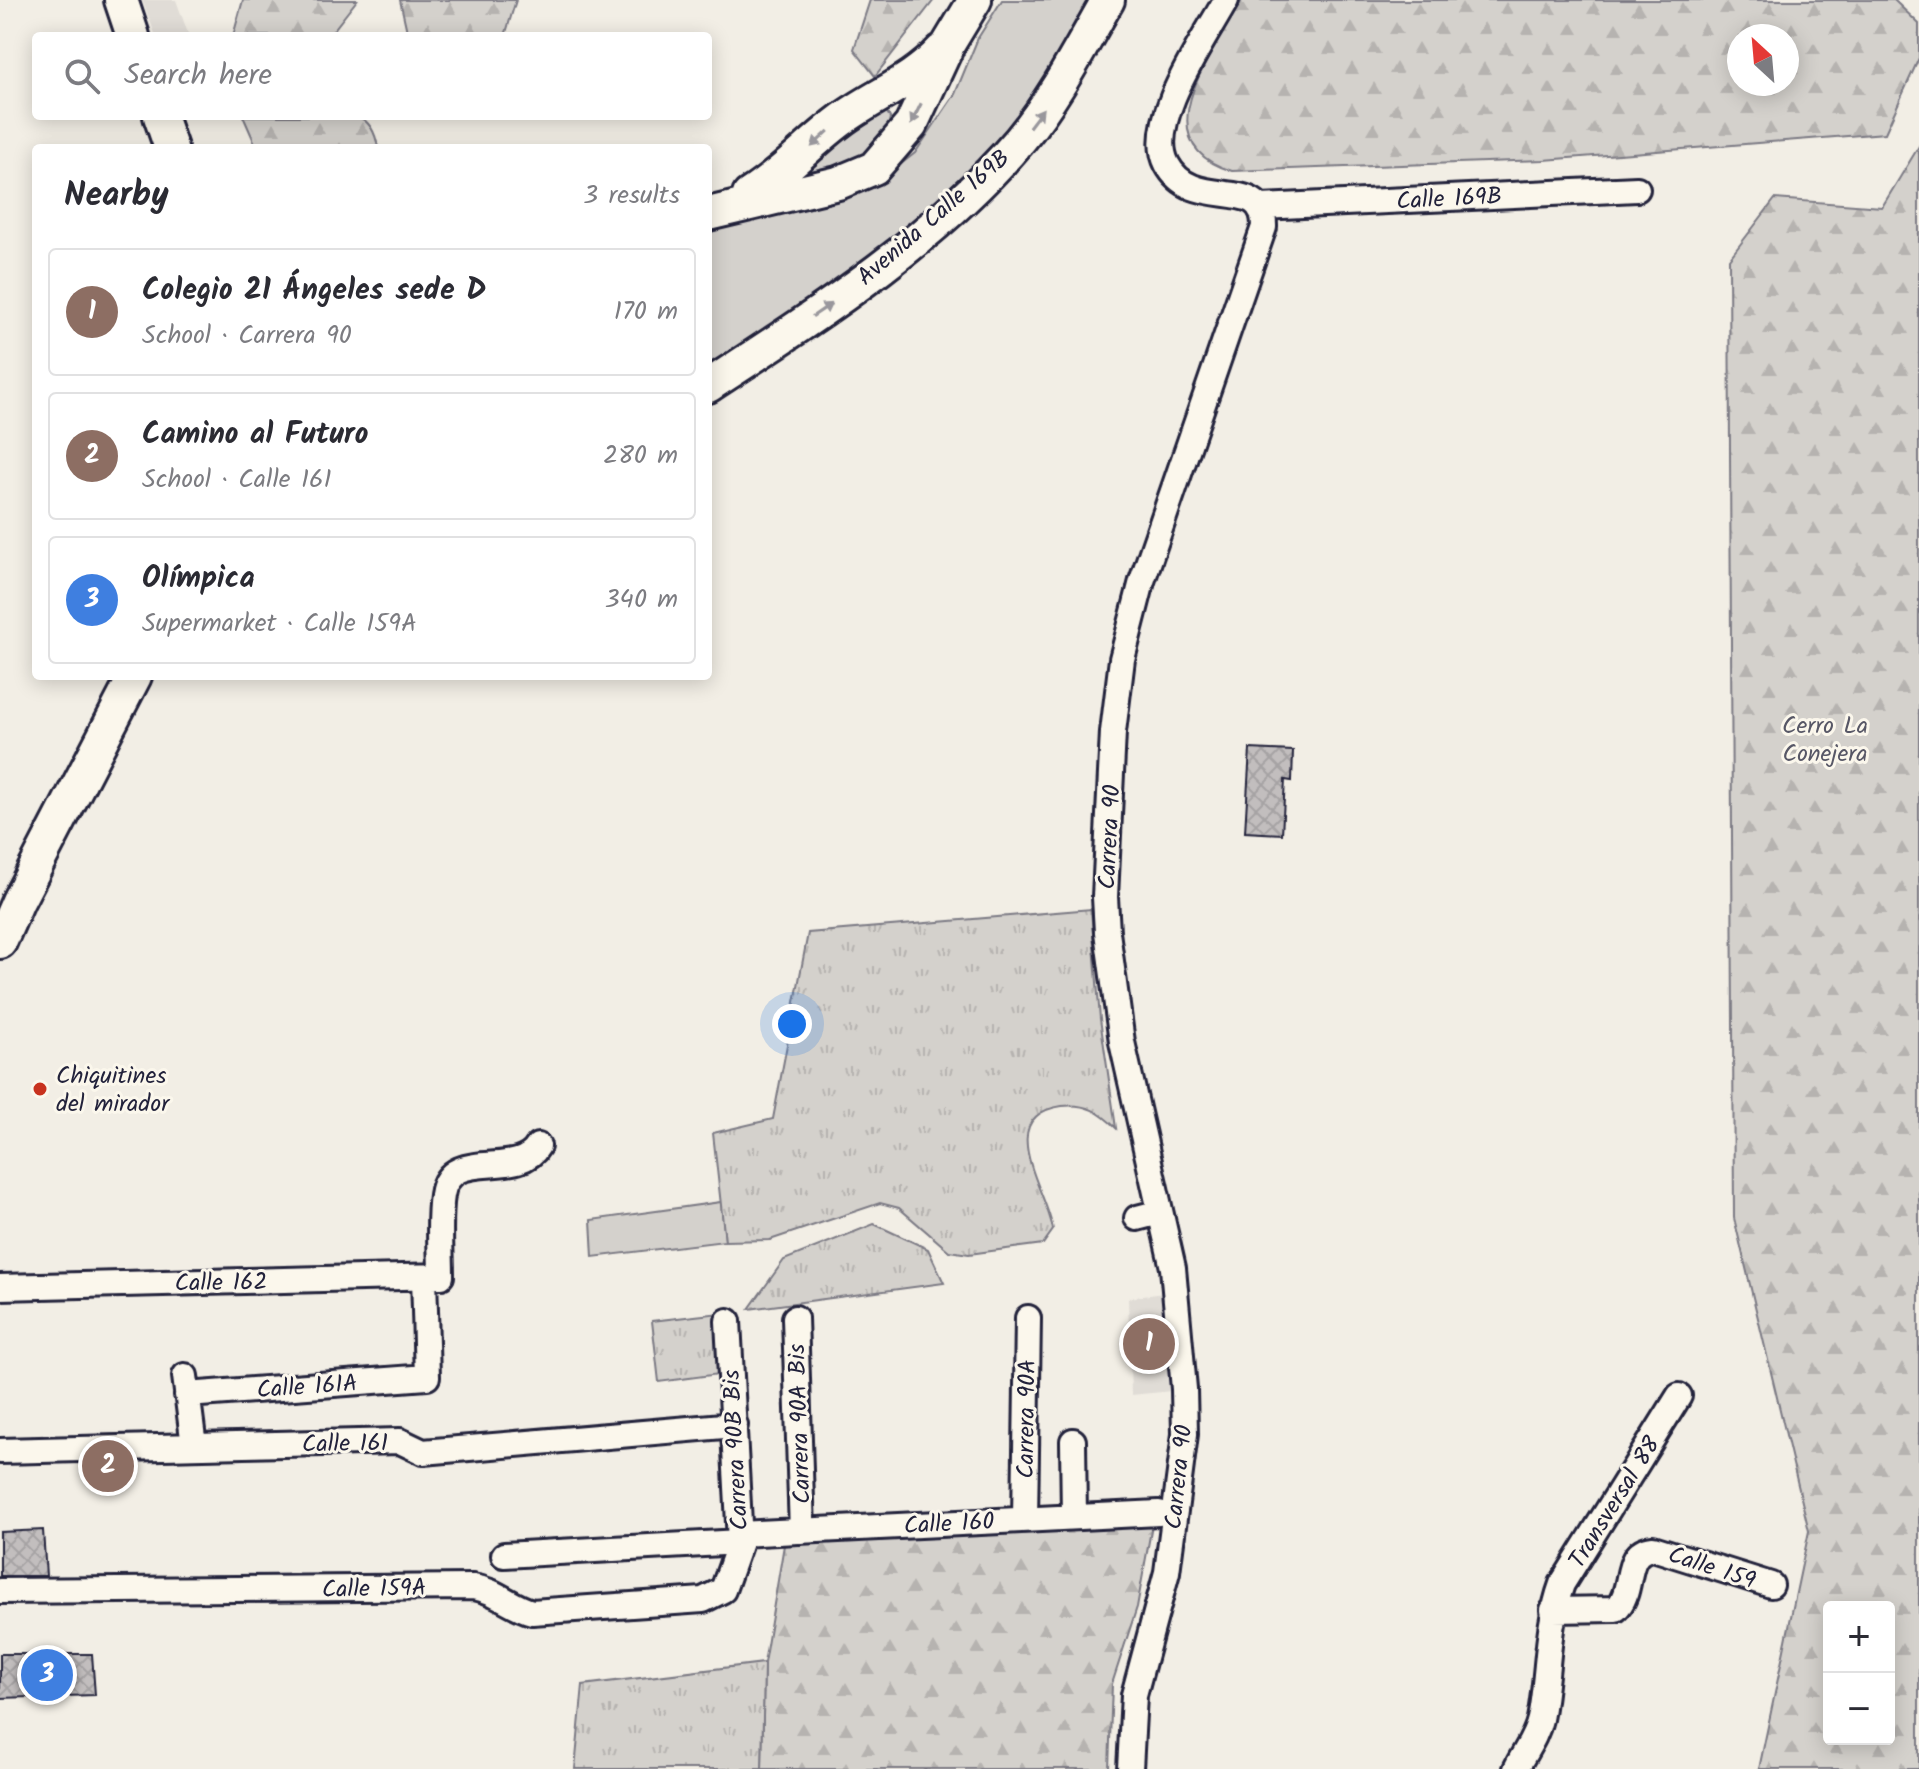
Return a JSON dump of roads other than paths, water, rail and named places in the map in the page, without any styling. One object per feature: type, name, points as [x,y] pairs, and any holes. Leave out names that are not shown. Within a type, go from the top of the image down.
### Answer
[{"type":"main road","points":[[121,0],[132,32]]},
{"type":"main road","points":[[719,210],[838,183],[874,168],[911,125],[949,43],[975,0]]},
{"type":"main road","name":"Avenida Calle 169B","points":[[712,383],[897,254],[982,181],[1048,102],[1108,0]]},
{"type":"main road","points":[[719,210],[785,171],[838,122],[921,71],[949,43]]},
{"type":"main road","points":[[161,120],[170,144]]},
{"type":"main road","points":[[712,373],[758,354]]},
{"type":"main road","points":[[0,942],[133,680]]},
{"type":"street","points":[[1226,0],[1165,114],[1161,141],[1168,167],[1183,185],[1194,190],[1253,199],[1261,207]]},
{"type":"street","name":"Calle 169B","points":[[1261,207],[1637,189]]},
{"type":"street","name":"Carrera 90","points":[[1130,1769],[1134,1695],[1167,1572],[1185,1434],[1174,1277],[1149,1215],[1107,932],[1113,732],[1122,659],[1142,581],[1254,260],[1264,227],[1261,207]]},
{"type":"street","points":[[432,1276],[441,1196],[448,1179],[466,1167],[527,1158],[538,1146]]},
{"type":"street","name":"Calle 162","points":[[0,1287],[432,1276]]},
{"type":"street","name":"Calle 161A","points":[[194,1446],[186,1386],[427,1377],[432,1276]]},
{"type":"street","name":"Carrera 90A Bis","points":[[795,1318],[802,1531]]},
{"type":"street","name":"Carrera 90A","points":[[1025,1519],[1028,1318]]},
{"type":"street","name":"Carrera 90B Bis","points":[[728,1321],[740,1538],[730,1577]]},
{"type":"street","name":"Transversal 88","points":[[1516,1769],[1534,1738],[1540,1719],[1553,1610],[1562,1584],[1679,1396]]},
{"type":"street","name":"Calle 161","points":[[0,1451],[400,1441],[423,1452],[735,1425]]},
{"type":"street","points":[[1073,1441],[1074,1517]]},
{"type":"street","name":"Calle 160","points":[[504,1555],[802,1531],[1159,1513]]},
{"type":"street","name":"Transversal 88","points":[[1553,1610],[1616,1609],[1625,1601],[1633,1557],[1643,1549],[1653,1548]]},
{"type":"street","name":"Calle 159","points":[[1653,1548],[1771,1585]]},
{"type":"street","name":"Calle 159A","points":[[0,1591],[473,1587],[490,1589],[515,1607],[532,1612],[703,1600],[723,1590],[730,1577]]},
{"type":"place","name":"Chiquitines del mirador","points":[[40,1089]]},
{"type":"place","name":"Colegio 21 Ángeles sede D","points":[[1149,1344]]},
{"type":"place","name":"Camino al Futuro","points":[[108,1466]]},
{"type":"place","name":"Olímpica","points":[[47,1675]]},
{"type":"park label","name":"Cerro La Conejera","points":[[1825,739]]}]
